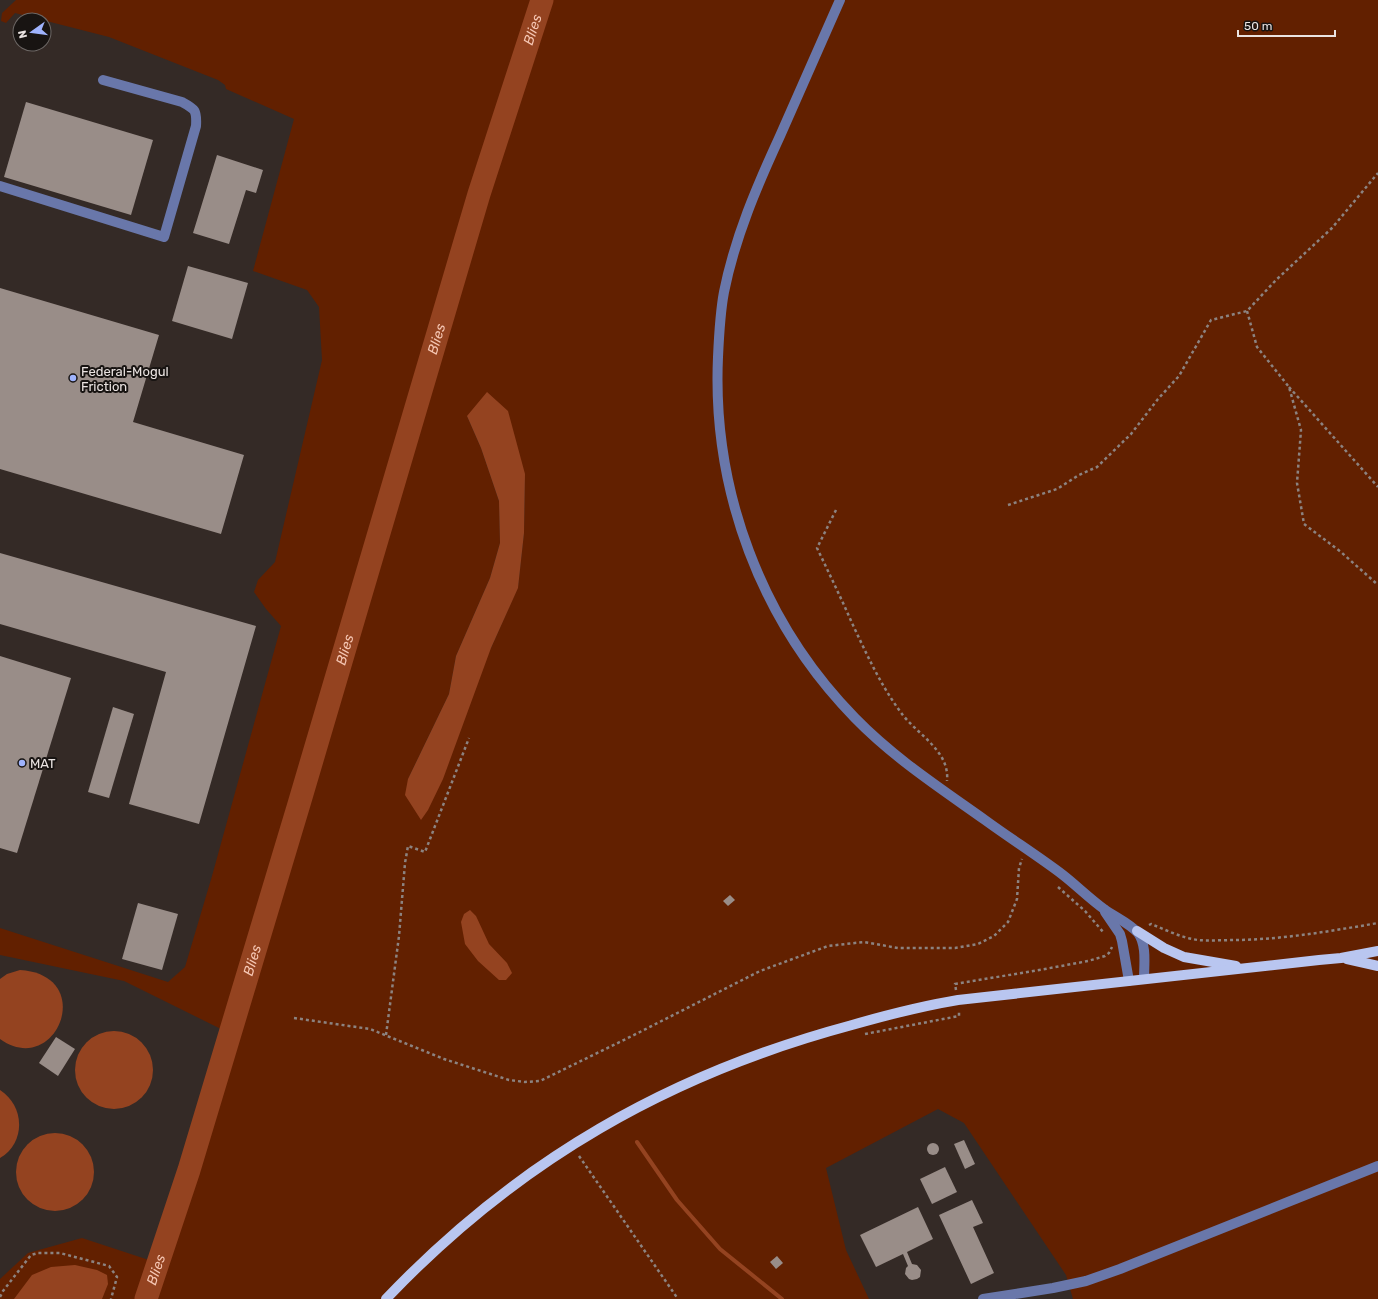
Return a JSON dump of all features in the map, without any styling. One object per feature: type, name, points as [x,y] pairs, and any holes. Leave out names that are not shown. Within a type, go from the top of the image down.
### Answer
[{"type":"main road","points":[[1137,931],[1164,948],[1184,957],[1248,968]]},
{"type":"main road","points":[[386,1299],[440,1246],[496,1199],[571,1145],[643,1104],[719,1068],[770,1049],[900,1012],[958,1000],[1341,958],[1378,951]]},
{"type":"main road","points":[[1341,958],[1378,966]]},
{"type":"street","points":[[840,0],[746,214],[732,258],[723,294],[717,388],[721,436],[728,485],[738,523],[768,596],[796,644],[814,671],[856,720],[896,755],[1024,854],[1062,874],[1103,909],[1137,931],[1144,949],[1144,979]]},
{"type":"street","points":[[0,186],[164,237],[196,126],[197,115],[194,108],[182,102],[103,80]]},
{"type":"street","points":[[1103,909],[1120,934],[1128,981]]},
{"type":"street","points":[[983,1299],[1053,1288],[1086,1281],[1120,1269],[1378,1166]]},
{"type":"path","points":[[1008,505],[1056,489],[1079,475],[1097,467],[1131,434],[1158,399],[1179,376],[1211,320],[1247,311],[1276,280],[1332,228],[1378,173]]},
{"type":"path","points":[[1247,311],[1257,347],[1289,387],[1378,487]]},
{"type":"path","points":[[1289,387],[1301,430],[1297,483],[1304,524],[1341,552],[1378,585]]},
{"type":"path","points":[[836,510],[817,548],[874,672],[903,715],[938,751],[946,766],[946,783],[942,790]]},
{"type":"path","points":[[386,1035],[400,936],[405,863],[408,846],[425,852],[469,738]]},
{"type":"path","points":[[294,1018],[370,1029],[444,1059],[509,1080],[526,1082],[540,1081],[760,971],[828,946],[864,942],[898,948],[955,948],[978,944],[994,936],[1008,922],[1017,899],[1019,868],[1024,854]]},
{"type":"path","points":[[1024,854],[1028,863]]},
{"type":"path","points":[[1052,882],[1085,911],[1108,938]]},
{"type":"path","points":[[1137,931],[1151,924],[1174,934],[1197,940],[1271,939],[1324,933],[1378,923]]},
{"type":"path","points":[[861,1035],[959,1016],[955,984],[1045,970],[1088,961],[1105,956],[1109,953],[1112,947],[1122,941]]},
{"type":"path","points":[[1110,942],[1112,947]]},
{"type":"path","points":[[584,1152],[578,1156],[678,1299]]},
{"type":"path","points":[[0,1297],[30,1255],[38,1253],[60,1253],[109,1266],[117,1277],[111,1299]]},
{"type":"shaded area","points":[[16,0],[1378,0],[1378,1299],[1073,1299],[1066,1275],[964,1123],[938,1109],[826,1168],[846,1250],[869,1299],[0,1299],[0,1279],[28,1253],[82,1238],[152,1261],[225,1031],[124,981],[0,955],[0,928],[168,982],[185,967],[212,876],[281,626],[254,592],[258,580],[275,562],[322,360],[319,307],[307,290],[253,271],[294,119],[226,89],[225,85],[218,80],[109,37],[52,22],[52,12],[12,12],[12,16],[6,23],[1,21],[2,13]],"holes":[[[467,416],[525,474],[524,533],[518,587],[491,648],[408,779],[449,694],[456,656],[490,578],[500,543],[499,501],[481,448]]]},
{"type":"shaded area","points":[[487,392],[508,411],[525,474],[524,533],[518,588],[491,648],[443,779],[428,810],[421,820],[405,795],[408,779],[449,694],[456,656],[490,578],[500,543],[499,501],[481,448],[467,416]]},
{"type":"shaded area","points":[[470,910],[476,916],[489,944],[507,963],[512,973],[506,980],[499,980],[478,961],[465,944],[461,922],[464,914]]},
{"type":"shaded area","points":[[20,970],[44,976],[58,989],[63,1005],[60,1021],[52,1036],[38,1046],[20,1048],[0,1039],[0,979],[7,974]]},
{"type":"shaded area","points":[[114,1031],[129,1034],[136,1038],[146,1048],[150,1055],[153,1070],[150,1085],[146,1092],[136,1102],[129,1106],[114,1109],[99,1106],[92,1102],[82,1092],[78,1085],[75,1070],[78,1055],[82,1048],[92,1038],[99,1034]]},
{"type":"shaded area","points":[[0,1090],[14,1105],[18,1115],[19,1124],[18,1134],[14,1143],[0,1158]]},
{"type":"shaded area","points":[[55,1133],[70,1136],[77,1140],[87,1150],[91,1157],[94,1172],[91,1187],[87,1194],[77,1204],[70,1208],[55,1211],[40,1208],[33,1204],[23,1194],[19,1187],[16,1172],[19,1157],[23,1150],[33,1140],[40,1136]]},
{"type":"shaded area","points":[[75,1265],[97,1270],[107,1275],[108,1284],[102,1299],[14,1299],[32,1275],[51,1267]]},
{"type":"building","points":[[26,102],[153,140],[131,215],[4,177]]},
{"type":"building","points":[[217,155],[263,170],[256,193],[246,190],[229,244],[193,233]]},
{"type":"building","points":[[188,266],[248,283],[232,339],[172,321]]},
{"type":"building","name":"Federal-Mogul Friction","points":[[0,288],[159,335],[133,422],[244,455],[221,534],[0,469]]},
{"type":"building","points":[[0,553],[256,626],[199,824],[129,804],[166,672],[0,624]]},
{"type":"building","name":"MAT","points":[[0,656],[71,678],[17,853],[0,848]]},
{"type":"building","points":[[113,707],[134,714],[109,798],[88,792]]},
{"type":"building","points":[[730,895],[735,900],[728,906],[723,901]]},
{"type":"building","points":[[138,903],[178,914],[162,970],[122,959]]},
{"type":"building","points":[[56,1037],[75,1049],[58,1076],[39,1063]]},
{"type":"building","points":[[964,1140],[975,1164],[965,1169],[954,1144]]},
{"type":"building","points":[[935,1143],[938,1144],[938,1154],[931,1155],[928,1154],[927,1147],[928,1144]]},
{"type":"building","points":[[945,1167],[957,1192],[932,1204],[920,1179]]},
{"type":"building","points":[[972,1200],[983,1223],[973,1227],[994,1273],[971,1284],[939,1215]]},
{"type":"building","points":[[918,1207],[933,1239],[907,1252],[912,1264],[917,1265],[921,1270],[920,1277],[912,1280],[905,1274],[908,1266],[903,1254],[876,1267],[860,1235]]},
{"type":"building","points":[[777,1256],[783,1263],[776,1269],[770,1262]]},
{"type":"waterway","name":"Blies","points":[[146,1299],[189,1170],[479,194],[542,0]]},
{"type":"waterway","points":[[637,1142],[677,1200],[720,1249],[782,1299]]},
{"type":"place","name":"Federal-Mogul Friction","points":[[73,378]]},
{"type":"place","name":"MAT","points":[[22,763]]}]
